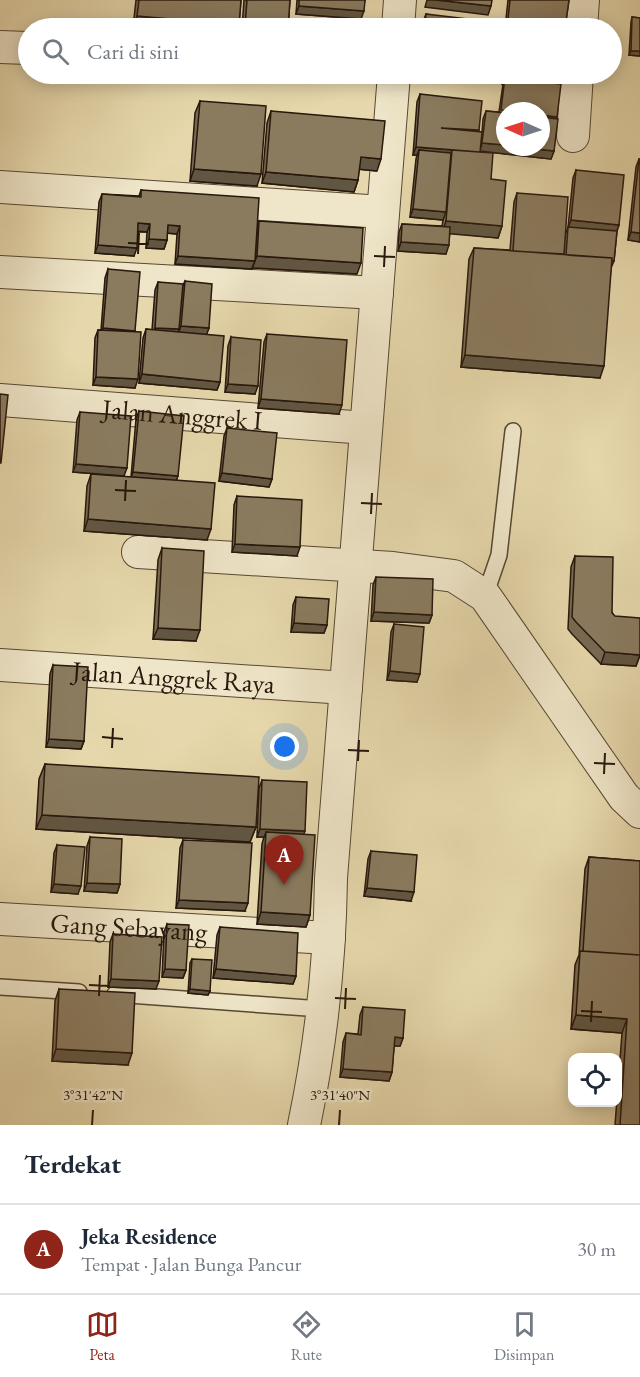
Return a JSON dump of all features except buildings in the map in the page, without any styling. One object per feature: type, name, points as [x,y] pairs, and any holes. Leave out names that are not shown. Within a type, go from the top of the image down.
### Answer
[{"type":"street","points":[[399,18],[400,0]]},
{"type":"street","points":[[582,18],[583,0]]},
{"type":"street","points":[[0,47],[18,48]]},
{"type":"street","points":[[304,1125],[312,1086],[329,938],[331,878],[393,84]]},
{"type":"street","points":[[573,136],[576,84]]},
{"type":"street","points":[[0,187],[383,212]]},
{"type":"street","points":[[0,272],[377,293]]},
{"type":"street","name":"Jalan Anggrek I","points":[[0,400],[366,428]]},
{"type":"street","points":[[138,552],[356,566],[454,576],[485,596],[624,797],[640,812]]},
{"type":"street","name":"Jalan Anggrek Raya","points":[[0,665],[346,688]]},
{"type":"street","name":"Gang Sebayang","points":[[0,919],[329,938]]},
{"type":"lane","points":[[485,596],[499,555],[513,431]]},
{"type":"lane","points":[[0,987],[321,1009]]},
{"type":"place","name":"Jeka Residence","points":[[284,885]]}]
